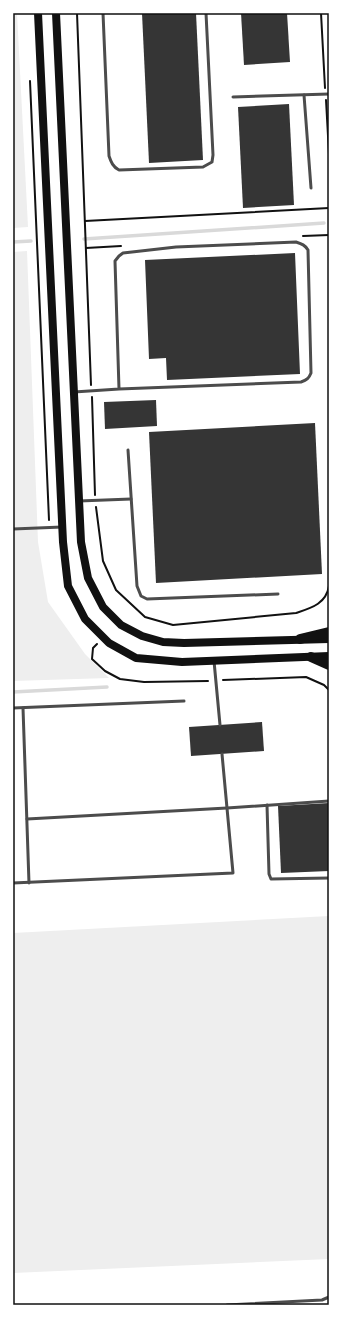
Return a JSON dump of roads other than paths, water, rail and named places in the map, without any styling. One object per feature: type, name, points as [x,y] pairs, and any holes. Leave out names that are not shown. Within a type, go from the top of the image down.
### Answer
[{"type":"main road","points":[[38,13],[62,527],[68,586],[85,619],[109,643],[136,658],[182,662],[329,656]]},
{"type":"main road","points":[[56,13],[81,542],[88,578],[103,607],[122,625],[142,636],[163,642],[240,642],[329,638]]},
{"type":"main road","points":[[300,640],[329,632]]},
{"type":"main road","points":[[311,657],[329,665]]},
{"type":"lane","points":[[103,13],[109,156],[112,164],[119,170],[203,167],[212,162],[213,155],[206,13]]},
{"type":"lane","points":[[232,97],[327,94]]},
{"type":"lane","points":[[304,95],[311,188]]},
{"type":"lane","points":[[74,392],[301,382],[309,378],[311,373],[308,250],[302,244],[296,242],[176,247],[123,253],[115,261],[119,389]]},
{"type":"lane","points":[[128,450],[136,586],[141,596],[147,599],[278,594]]},
{"type":"lane","points":[[79,501],[131,499]]},
{"type":"lane","points":[[13,529],[62,527]]},
{"type":"lane","points":[[214,661],[220,725]]},
{"type":"lane","points":[[13,708],[184,701]]},
{"type":"lane","points":[[23,708],[29,882]]},
{"type":"lane","points":[[13,884],[232,873],[222,754]]},
{"type":"lane","points":[[27,820],[329,801]]},
{"type":"lane","points":[[267,805],[269,874],[271,879],[329,878]]},
{"type":"lane","points":[[227,1305],[322,1300],[329,1297]]},
{"type":"waterway","points":[[84,239],[324,223]]},
{"type":"waterway","points":[[13,242],[31,241]]},
{"type":"waterway","points":[[13,692],[107,687]]}]
